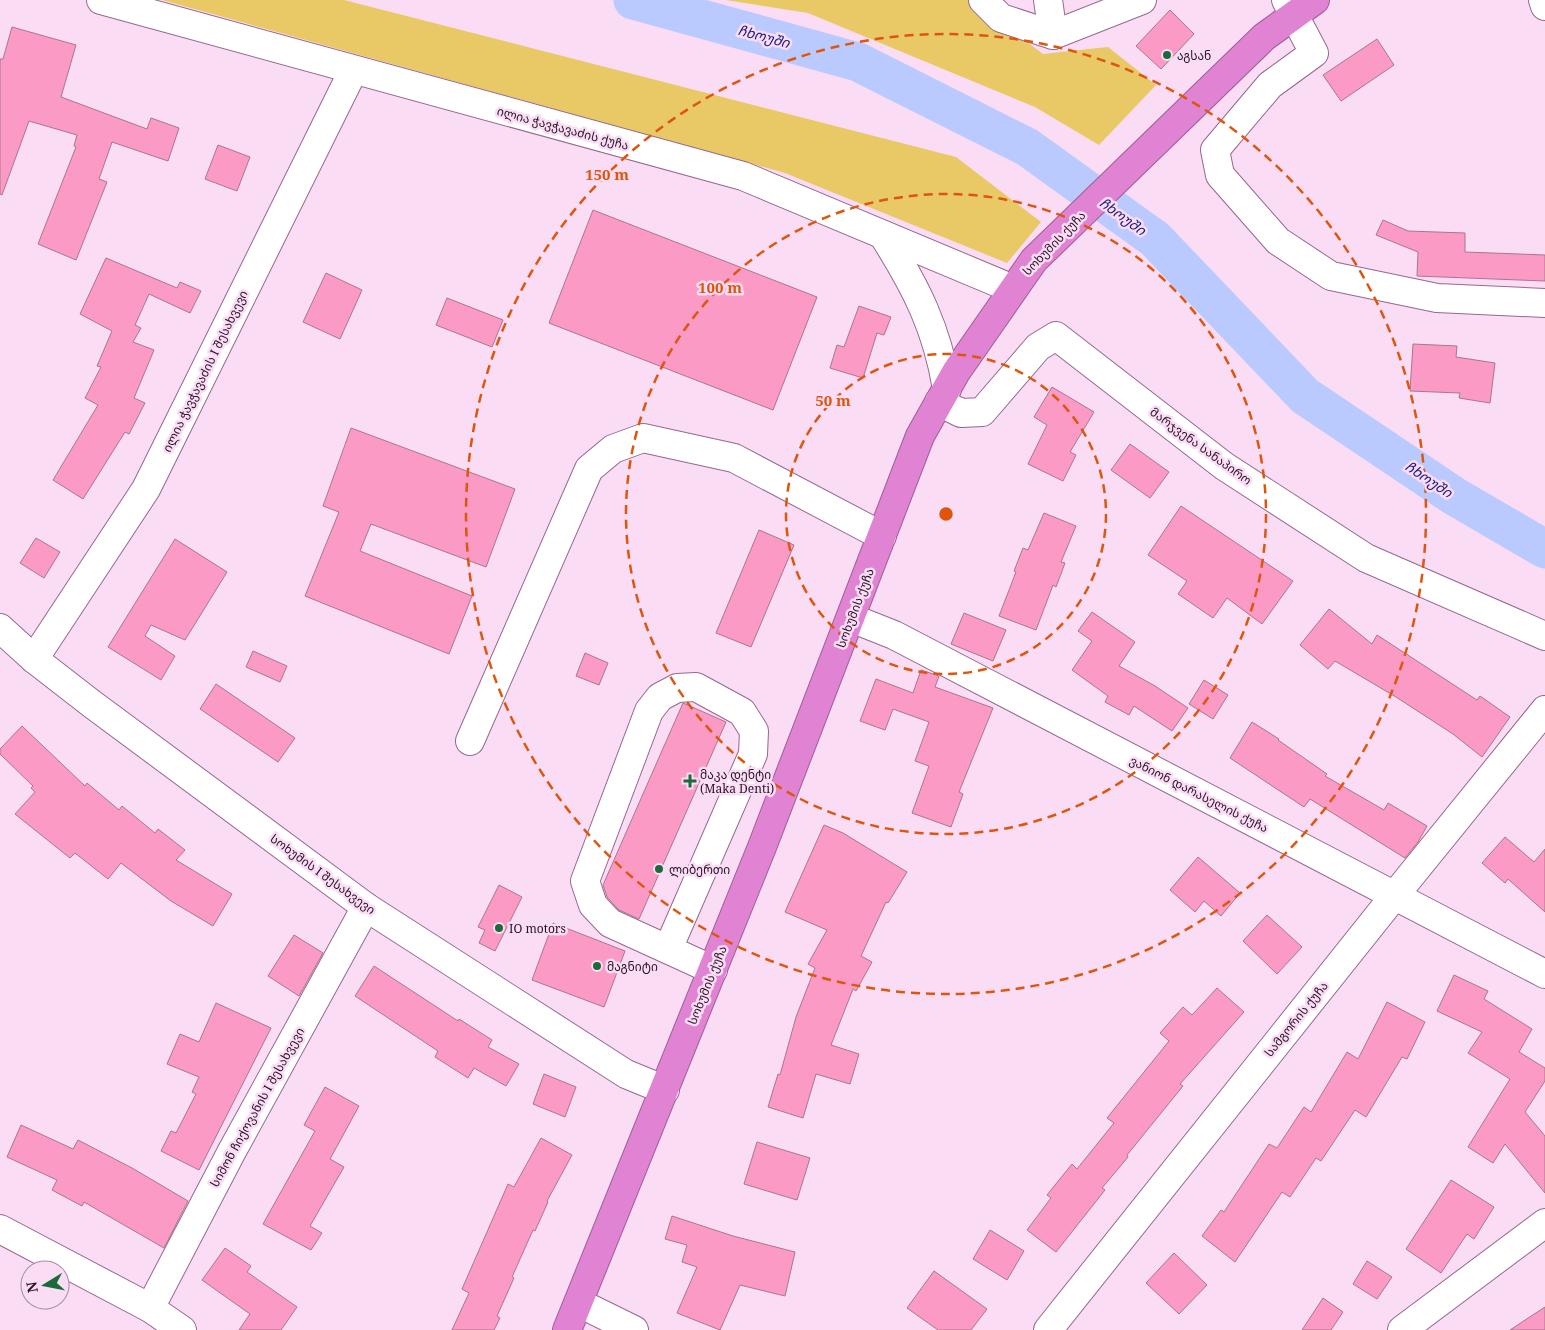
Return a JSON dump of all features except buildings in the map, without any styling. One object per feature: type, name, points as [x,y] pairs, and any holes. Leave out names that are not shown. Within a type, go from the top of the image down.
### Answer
[{"type":"highway","name":"სოხუმის ქუჩა","points":[[567,1330],[713,970],[920,436],[943,396],[1012,288],[1034,260],[1299,5]]},
{"type":"street","name":"ილია ჭავჭავაძის ქუჩა","points":[[101,0],[353,71],[743,176],[883,236],[1012,288]]},
{"type":"street","points":[[983,0],[1001,18],[1053,34],[1142,0]]},
{"type":"street","points":[[1048,0],[1053,34]]},
{"type":"street","points":[[1542,0],[1545,6]]},
{"type":"street","points":[[1299,5],[1314,52],[1270,85],[1235,124],[1215,150],[1220,175],[1278,241],[1331,276],[1437,298],[1545,303]]},
{"type":"street","name":"ილია ჭავჭავაძის I შესახვევი","points":[[34,659],[146,489],[353,71]]},
{"type":"street","points":[[883,236],[912,281],[930,322],[942,357],[943,396]]},
{"type":"street","name":"მარჯვენა სანაპირო","points":[[943,396],[962,413],[982,412],[1038,347],[1056,336],[1224,466],[1366,558],[1545,636]]},
{"type":"street","points":[[470,741],[588,469],[614,449],[643,438],[734,458],[882,536]]},
{"type":"street","name":"ვანიონ დარასელის ქუჩა","points":[[851,618],[894,635],[1545,974]]},
{"type":"street","name":"სოხუმის I შესახვევი","points":[[0,628],[34,659],[366,907],[626,1074],[665,1090]]},
{"type":"street","points":[[668,949],[752,754],[754,732],[742,712],[696,687],[677,688],[660,697],[649,711],[585,881],[593,905],[610,923],[713,970]]},
{"type":"street","name":"სამგორის ქუჩა","points":[[1048,1330],[1545,710]]},
{"type":"street","name":"სიმონ ჩიქოვანის I შესახვევი","points":[[150,1308],[232,1151],[366,907]]},
{"type":"street","points":[[1402,1330],[1545,1223]]},
{"type":"street","points":[[0,1229],[150,1308],[182,1330]]},
{"type":"street","points":[[579,1303],[634,1330]]},
{"type":"shaded area","points":[[162,0],[344,0],[956,157],[1041,222],[1007,263],[785,173]]},
{"type":"shaded area","points":[[726,0],[971,0],[1043,54],[1108,47],[1156,85],[1099,145],[1035,107],[808,13]]},
{"type":"waterway","name":"ჩხოუში","points":[[633,0],[858,62],[1027,147],[1155,239],[1305,396],[1454,496],[1545,549]]},
{"type":"place","name":"აგსან","points":[[1167,55]]},
{"type":"place","name":"მაკა დენტი (Maka Denti)","points":[[690,781]]},
{"type":"place","name":"ლიბერთი","points":[[659,869]]},
{"type":"place","name":"IO motors","points":[[499,928]]},
{"type":"place","name":"მაგნიტი","points":[[597,966]]}]
